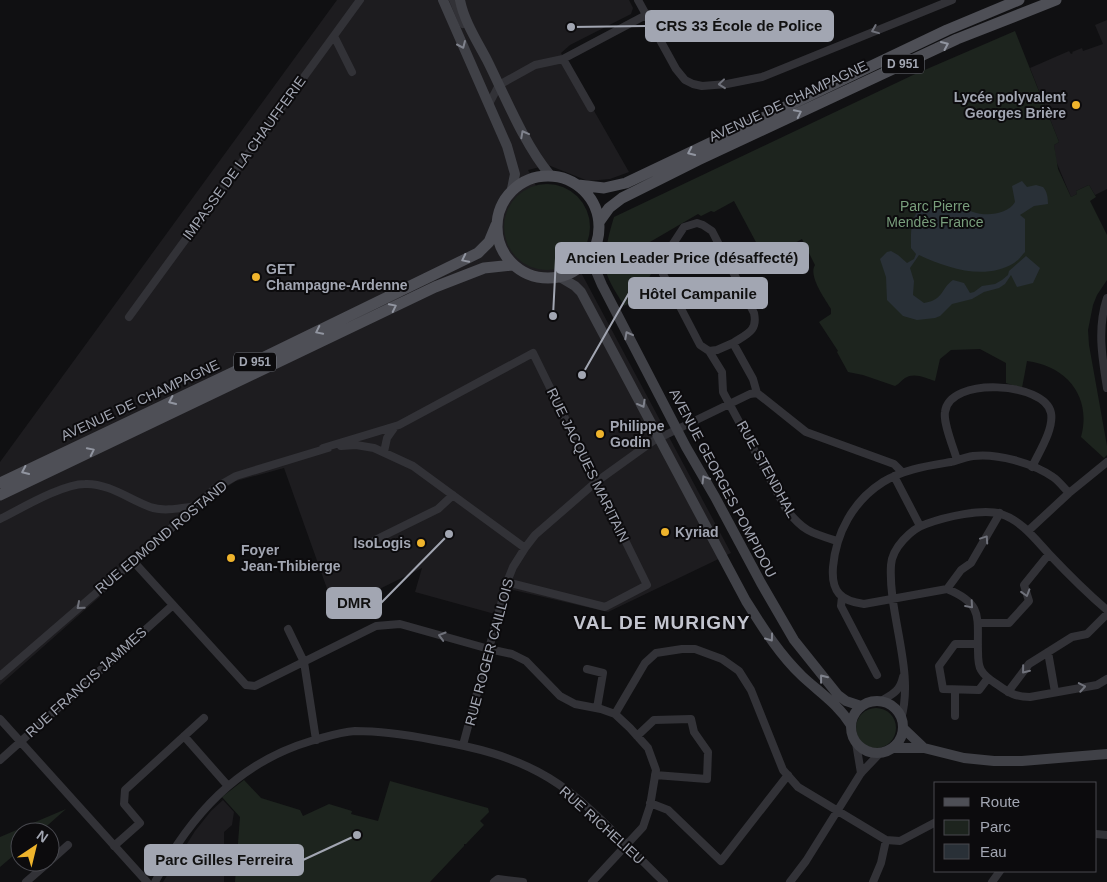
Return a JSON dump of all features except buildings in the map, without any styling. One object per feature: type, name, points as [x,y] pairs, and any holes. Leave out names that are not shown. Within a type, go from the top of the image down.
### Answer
[{"type":"main road","points":[[443,0],[489,104],[510,156],[515,174],[512,189],[501,205],[496,225],[498,240],[503,254],[513,265],[527,274],[543,278],[560,277],[574,271],[586,262],[594,250],[599,236],[596,208],[589,195],[578,185],[565,178],[550,175],[530,178],[512,189]]},
{"type":"main road","points":[[460,0],[461,7],[499,85],[540,163],[550,175]]},
{"type":"main road","name":"AVENUE DE CHAMPAGNE","points":[[599,222],[609,208],[622,198],[698,160],[957,39],[1056,0]]},
{"type":"main road","name":"AVENUE DE CHAMPAGNE","points":[[578,185],[604,188],[626,182],[947,30],[1013,1]]},
{"type":"main road","name":"AVENUE DE CHAMPAGNE","points":[[0,483],[478,253],[489,242],[496,225]]},
{"type":"main road","name":"AVENUE GEORGES POMPIDOU","points":[[594,250],[596,271],[602,285],[678,430],[794,640],[838,696],[846,702],[861,706]]},
{"type":"main road","name":"AVENUE DE CHAMPAGNE","points":[[0,495],[435,287],[484,268],[513,265]]},
{"type":"main road","points":[[560,277],[581,292],[761,626],[781,654],[802,676],[844,713],[851,725],[856,743],[863,749],[871,752],[880,753],[892,748],[924,748],[964,758],[994,761],[1022,761],[1107,754]]},
{"type":"main road","points":[[851,725],[856,711],[861,706],[874,701],[881,701],[894,707],[902,723],[924,748]]},
{"type":"main road","points":[[892,748],[901,736],[902,723]]},
{"type":"street","name":"IMPASSE DE LA CHAUFFERIE","points":[[129,317],[360,0]]},
{"type":"street","points":[[453,0],[462,24],[475,36]]},
{"type":"street","points":[[638,0],[681,76],[693,84],[702,86],[727,84],[762,77],[952,0]]},
{"type":"street","points":[[489,104],[499,85],[535,65],[563,59],[646,15]]},
{"type":"street","points":[[334,36],[352,72]]},
{"type":"street","points":[[563,59],[591,108]]},
{"type":"street","name":"RUE STENDHAL","points":[[733,343],[753,330],[756,321],[754,313],[712,230],[697,223],[690,224],[684,227],[663,259],[661,266],[663,274],[700,345],[709,351],[722,372],[723,392],[786,509],[798,524],[810,532],[837,541]]},
{"type":"street","points":[[1107,298],[1100,330],[1100,346],[1107,388]]},
{"type":"street","points":[[709,351],[717,350],[733,343],[753,379],[757,393],[806,432],[894,464],[902,472]]},
{"type":"street","name":"RUE JACQUES MARITAIN","points":[[323,448],[396,427],[533,353],[647,585],[605,607],[507,582]]},
{"type":"street","points":[[958,460],[948,431],[944,411],[952,398],[963,391],[978,388],[1009,388],[1033,394],[1042,399],[1051,412],[1051,426],[1032,467]]},
{"type":"street","name":"RUE ROGER CAILLOIS","points":[[463,745],[507,582],[513,567],[535,535],[596,482],[652,442],[750,394],[757,393]]},
{"type":"street","points":[[384,452],[387,438],[396,427]]},
{"type":"street","points":[[368,447],[370,440],[378,432]]},
{"type":"street","name":"RUE EDMOND ROSTAND","points":[[0,676],[197,506],[215,488],[236,476],[323,448],[356,445],[384,452],[412,466],[525,548]]},
{"type":"street","points":[[1069,493],[1053,477],[1032,467],[991,456],[973,456],[902,472],[881,483],[856,506],[840,531],[834,551],[832,576],[835,588],[842,597],[852,602],[864,604],[947,589],[957,593],[974,608],[978,623],[980,669],[988,678],[1008,692],[1020,697],[1097,685],[1107,679]]},
{"type":"street","points":[[1028,531],[1069,493],[1107,462]]},
{"type":"street","points":[[894,476],[920,526]]},
{"type":"street","points":[[0,519],[60,490],[82,484],[94,484],[104,487],[152,507],[174,510],[197,506]]},
{"type":"street","points":[[375,540],[438,509],[453,495]]},
{"type":"street","points":[[902,723],[906,684],[893,600],[891,563],[900,543],[910,532],[920,526],[980,511],[1000,513],[1016,521],[1028,531],[1107,610]]},
{"type":"street","points":[[947,589],[961,570],[971,563],[1000,513]]},
{"type":"street","points":[[978,623],[1009,623],[1029,602],[1024,585],[1049,554]]},
{"type":"street","points":[[133,561],[246,685],[256,686],[376,626],[400,624],[512,654],[526,661],[560,696],[575,704],[615,714],[648,748],[656,770],[643,827],[592,882]]},
{"type":"street","points":[[842,597],[841,606],[877,674]]},
{"type":"street","name":"RUE FRANCIS JAMMES","points":[[0,760],[173,605]]},
{"type":"street","points":[[1008,692],[1029,664],[1072,637],[1087,634],[1107,614]]},
{"type":"street","points":[[288,630],[304,662],[316,740]]},
{"type":"street","points":[[978,644],[954,644],[939,666],[943,689],[979,690],[988,678]]},
{"type":"street","points":[[615,714],[645,663],[656,653],[682,649],[701,650],[722,659],[739,671],[751,690],[783,770],[798,787],[886,840],[900,841],[934,823]]},
{"type":"street","points":[[1048,652],[1055,692]]},
{"type":"street","points":[[587,669],[603,673],[597,708]]},
{"type":"street","points":[[881,701],[898,691],[904,672]]},
{"type":"street","points":[[955,690],[955,716]]},
{"type":"street","points":[[114,846],[140,823],[124,804],[125,790],[204,718]]},
{"type":"street","points":[[0,719],[147,882]]},
{"type":"street","points":[[637,736],[654,720],[691,719],[694,732],[708,752],[707,779],[655,775]]},
{"type":"street","name":"RUE RICHELIEU","points":[[156,882],[188,830],[209,803],[242,775],[276,754],[331,734],[354,731],[396,733],[463,745],[509,758],[548,777],[590,810],[664,882]]},
{"type":"street","points":[[184,736],[228,786]]},
{"type":"street","points":[[856,743],[861,773]]},
{"type":"street","points":[[790,882],[806,861],[861,773],[880,753]]},
{"type":"street","points":[[650,803],[668,810],[721,861],[788,775]]},
{"type":"street","points":[[873,882],[881,863],[886,840]]},
{"type":"street","points":[[60,853],[68,846]]},
{"type":"street","points":[[26,882],[36,879]]},
{"type":"street","points":[[494,882],[498,879],[523,882]]},
{"type":"shaded area","points":[[337,0],[629,0],[633,8],[631,14],[570,45],[561,53],[629,172],[610,179],[588,181],[548,165],[528,170],[731,553],[608,612],[509,589],[502,616],[415,592],[422,568],[335,611],[284,468],[236,481],[216,494],[0,685],[0,462]]},
{"type":"shaded area","name":"Lycée polyvalent Georges Brière","points":[[1107,20],[1107,189],[1095,195],[1089,185],[1076,191],[1077,194],[1071,197],[1056,161],[1054,145],[1059,142],[1030,68],[1069,51],[1071,54],[1082,48],[1083,51],[1103,44],[1095,25]]},
{"type":"shaded area","points":[[223,800],[234,812],[232,825],[224,832],[224,882],[163,882],[195,831],[211,811]]},
{"type":"green space","name":"Parc Pierre Mendès France","points":[[1015,31],[1059,142],[1054,145],[1058,169],[1071,197],[1077,194],[1076,191],[1089,185],[1096,197],[1090,201],[1107,235],[1107,280],[1093,305],[1088,330],[1107,446],[1107,455],[1104,458],[1081,437],[1083,409],[1073,386],[1054,369],[1041,364],[1027,361],[1022,388],[1006,383],[1006,363],[980,349],[951,350],[940,359],[935,381],[920,376],[909,376],[895,386],[848,372],[838,351],[819,322],[831,314],[831,309],[815,281],[813,270],[815,265],[802,239],[765,259],[734,201],[714,212],[711,211],[701,216],[698,214],[643,246],[654,269],[638,295],[624,306],[609,280],[605,266],[607,244],[614,217],[913,75]]},
{"type":"green space","points":[[547,184],[563,187],[571,191],[583,203],[587,211],[590,227],[587,243],[583,251],[571,263],[563,267],[547,270],[531,267],[523,263],[511,251],[507,243],[504,227],[507,211],[511,203],[523,191],[531,187]]},
{"type":"green space","points":[[880,708],[887,711],[893,717],[896,728],[895,736],[887,745],[880,748],[872,748],[865,745],[857,736],[856,724],[859,717],[868,709]]},
{"type":"green space","points":[[244,780],[261,798],[300,810],[303,816],[329,804],[352,811],[351,814],[378,821],[390,781],[488,808],[489,812],[480,821],[484,825],[430,882],[235,882],[240,817],[222,797]]},
{"type":"green space","points":[[66,809],[51,822],[35,822]]},
{"type":"green space","points":[[10,833],[10,858],[0,867],[0,837]]},
{"type":"water","points":[[1022,181],[1027,187],[1036,185],[1043,187],[1047,195],[1048,204],[1034,206],[1020,215],[1025,219],[1025,252],[1016,262],[1003,268],[979,272],[954,268],[919,255],[910,268],[914,281],[913,295],[924,303],[939,297],[953,280],[964,283],[970,293],[982,286],[995,284],[1008,275],[1009,271],[1026,256],[1040,268],[1033,283],[1017,287],[1011,275],[1005,284],[999,288],[984,292],[972,299],[952,304],[940,316],[935,318],[917,320],[903,316],[887,300],[886,277],[880,259],[887,252],[891,251],[907,263],[914,259],[916,254],[911,248],[911,234],[913,220],[917,212],[933,207],[953,205],[963,206],[984,214],[1002,212],[1015,202],[1012,186]]},
{"type":"place","name":"CRS 33 École de Police","points":[[571,27]]},
{"type":"place","name":"Lycée polyvalent Georges Brière","points":[[1076,105]]},
{"type":"place","name":"GET Champagne-Ardenne","points":[[256,277]]},
{"type":"place","name":"Ancien Leader Price (désaffecté)","points":[[553,316]]},
{"type":"place","name":"Hôtel Campanile","points":[[582,375]]},
{"type":"place","name":"Philippe Godin","points":[[600,434]]},
{"type":"place","name":"Kyriad","points":[[665,532]]},
{"type":"place","name":"DMR","points":[[449,534]]},
{"type":"place","name":"IsoLogis","points":[[421,543]]},
{"type":"place","name":"Foyer Jean-Thibierge","points":[[231,558]]},
{"type":"place","name":"Parc Gilles Ferreira","points":[[357,835]]},
{"type":"district","name":"VAL DE MURIGNY","points":[[662,622]]}]
